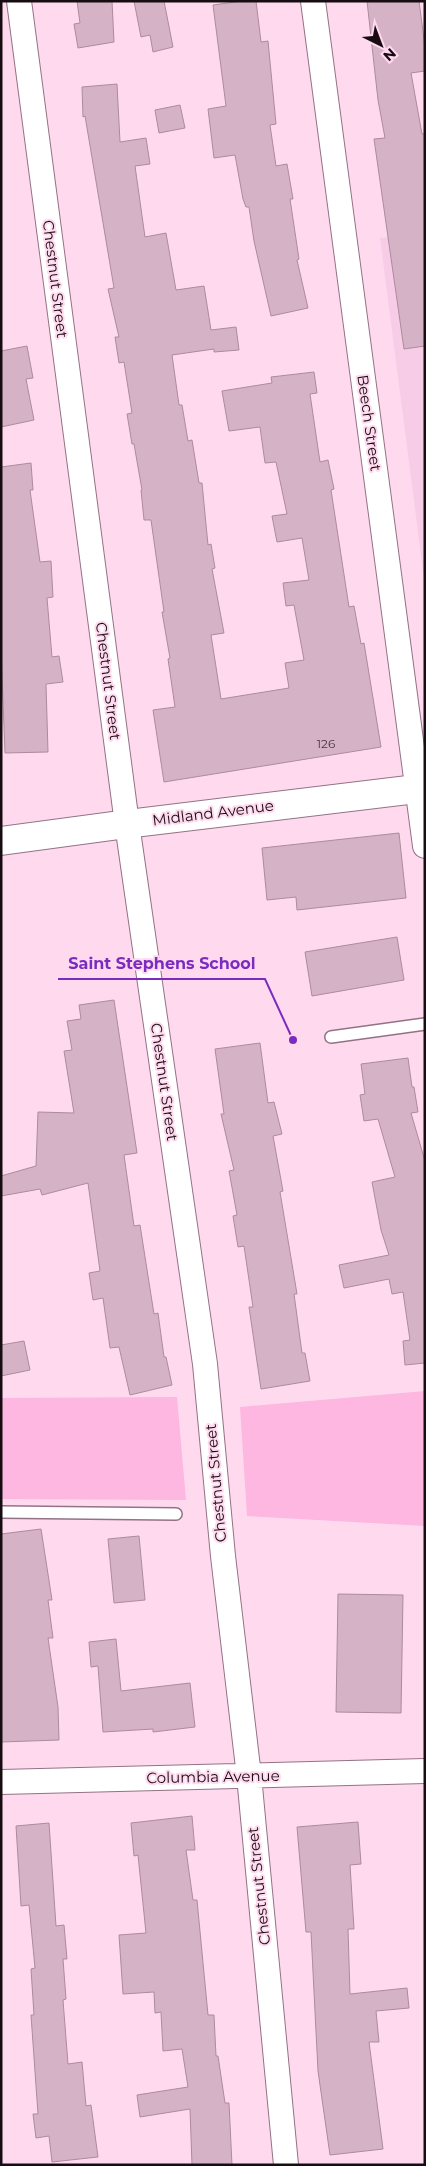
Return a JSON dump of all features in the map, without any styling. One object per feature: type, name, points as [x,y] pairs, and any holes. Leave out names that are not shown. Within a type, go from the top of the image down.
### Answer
[{"type":"street","name":"Chestnut Street","points":[[19,1],[126,824],[205,1364],[223,1556],[249,1776],[286,2165]]},
{"type":"street","name":"Beech Street","points":[[313,1],[421,788],[425,846]]},
{"type":"street","name":"Midland Avenue","points":[[1,841],[421,788]]},
{"type":"street","name":"Columbia Avenue","points":[[1,1782],[425,1771]]},
{"type":"lane","points":[[331,1037],[425,1024]]},
{"type":"lane","points":[[1,1512],[176,1514]]},
{"type":"shaded area","points":[[425,233],[425,586],[380,238]]},
{"type":"shaded area","points":[[425,1391],[425,1526],[247,1516],[240,1407]]},
{"type":"shaded area","points":[[177,1397],[186,1500],[1,1499],[1,1398]]},
{"type":"building","points":[[77,1],[112,1],[114,42],[78,48],[74,24],[80,23]]},
{"type":"building","points":[[134,1],[164,1],[173,47],[153,52],[150,35],[141,37]]},
{"type":"building","points":[[256,1],[261,42],[268,41],[276,124],[270,125],[276,166],[287,164],[293,199],[290,199],[299,259],[297,260],[308,308],[271,316],[254,241],[249,207],[246,207],[243,199],[235,155],[214,158],[208,109],[226,106],[213,5]]},
{"type":"building","points":[[367,1],[419,1],[425,47],[425,71],[411,73],[422,134],[425,134],[425,346],[404,349],[374,139],[385,138],[378,100]]},
{"type":"building","points":[[117,84],[120,142],[146,138],[150,164],[135,166],[145,237],[166,233],[176,290],[204,286],[211,330],[236,327],[239,350],[214,352],[214,349],[172,355],[179,405],[182,405],[188,441],[192,440],[199,483],[202,483],[208,545],[211,544],[215,568],[212,569],[224,633],[211,635],[221,699],[289,688],[285,663],[304,660],[294,605],[286,606],[283,583],[309,580],[302,538],[277,542],[272,516],[287,514],[276,462],[265,463],[260,427],[229,431],[222,391],[272,383],[271,377],[314,372],[317,393],[310,394],[320,462],[328,460],[334,489],[331,490],[349,607],[354,606],[361,644],[364,643],[381,747],[164,782],[153,710],[175,707],[168,659],[170,658],[162,612],[164,612],[151,520],[144,520],[142,490],[127,414],[132,413],[124,362],[119,363],[115,337],[119,337],[108,289],[114,288],[85,116],[83,117],[82,87]]},
{"type":"building","points":[[180,105],[185,128],[159,133],[155,110]]},
{"type":"building","points":[[27,346],[33,378],[26,379],[34,420],[1,427],[1,351]]},
{"type":"building","points":[[31,463],[33,490],[30,490],[40,562],[51,561],[53,597],[47,598],[52,657],[59,656],[63,682],[46,684],[48,752],[5,753],[1,651],[1,467]]},
{"type":"building","points":[[399,833],[406,898],[297,910],[296,897],[267,900],[262,848]]},
{"type":"building","points":[[397,937],[404,980],[312,996],[305,952]]},
{"type":"building","points":[[114,1000],[137,1153],[124,1155],[134,1226],[140,1225],[154,1314],[158,1313],[164,1357],[166,1357],[172,1385],[130,1395],[119,1347],[110,1348],[103,1298],[93,1300],[89,1273],[100,1271],[88,1183],[42,1195],[40,1189],[1,1196],[1,1176],[36,1166],[38,1112],[74,1113],[64,1051],[72,1050],[67,1021],[81,1019],[79,1005]]},
{"type":"building","points":[[260,1043],[268,1103],[274,1102],[282,1134],[273,1136],[283,1191],[280,1192],[297,1294],[294,1294],[302,1353],[305,1353],[310,1381],[261,1389],[249,1307],[253,1307],[244,1246],[238,1247],[233,1216],[237,1215],[229,1171],[234,1170],[221,1114],[224,1114],[215,1049]]},
{"type":"building","points":[[408,1058],[418,1112],[411,1113],[425,1161],[425,1363],[405,1365],[403,1341],[410,1340],[403,1292],[392,1294],[389,1279],[344,1288],[339,1265],[389,1255],[381,1230],[372,1182],[395,1177],[378,1119],[364,1121],[360,1095],[365,1094],[361,1064]]},
{"type":"building","points":[[24,1341],[30,1370],[1,1376],[1,1345]]},
{"type":"building","points":[[41,1529],[52,1600],[48,1600],[53,1638],[48,1638],[58,1707],[59,1740],[1,1742],[1,1534]]},
{"type":"building","points":[[139,1536],[145,1600],[114,1603],[108,1539]]},
{"type":"building","points":[[338,1594],[403,1595],[401,1713],[336,1712]]},
{"type":"building","points":[[116,1639],[121,1691],[190,1683],[195,1727],[153,1732],[153,1729],[103,1732],[98,1666],[91,1667],[89,1642]]},
{"type":"building","points":[[192,1816],[195,1850],[186,1850],[193,1900],[197,1900],[208,2015],[214,2015],[216,2056],[218,2056],[225,2103],[229,2103],[232,2165],[192,2165],[190,2109],[140,2117],[137,2095],[188,2087],[182,2049],[163,2051],[161,2012],[155,2013],[154,1992],[123,1994],[119,1935],[146,1933],[138,1855],[134,1856],[131,1823]]},
{"type":"building","points":[[358,1822],[361,1864],[350,1865],[354,1929],[348,1929],[350,1994],[407,1988],[409,2008],[376,2011],[379,2042],[369,2042],[383,2149],[330,2155],[318,2071],[311,1932],[306,1932],[297,1827]]},
{"type":"building","points":[[49,1823],[56,1926],[64,1925],[67,1959],[63,1959],[66,1999],[63,2000],[68,2064],[82,2062],[86,2106],[91,2105],[98,2157],[52,2162],[49,2136],[36,2138],[33,2114],[38,2114],[31,2015],[34,2015],[31,1969],[35,1968],[29,1905],[21,1906],[16,1826]]},
{"type":"place","name":"Saint Stephens School","points":[[293,1040]]}]
